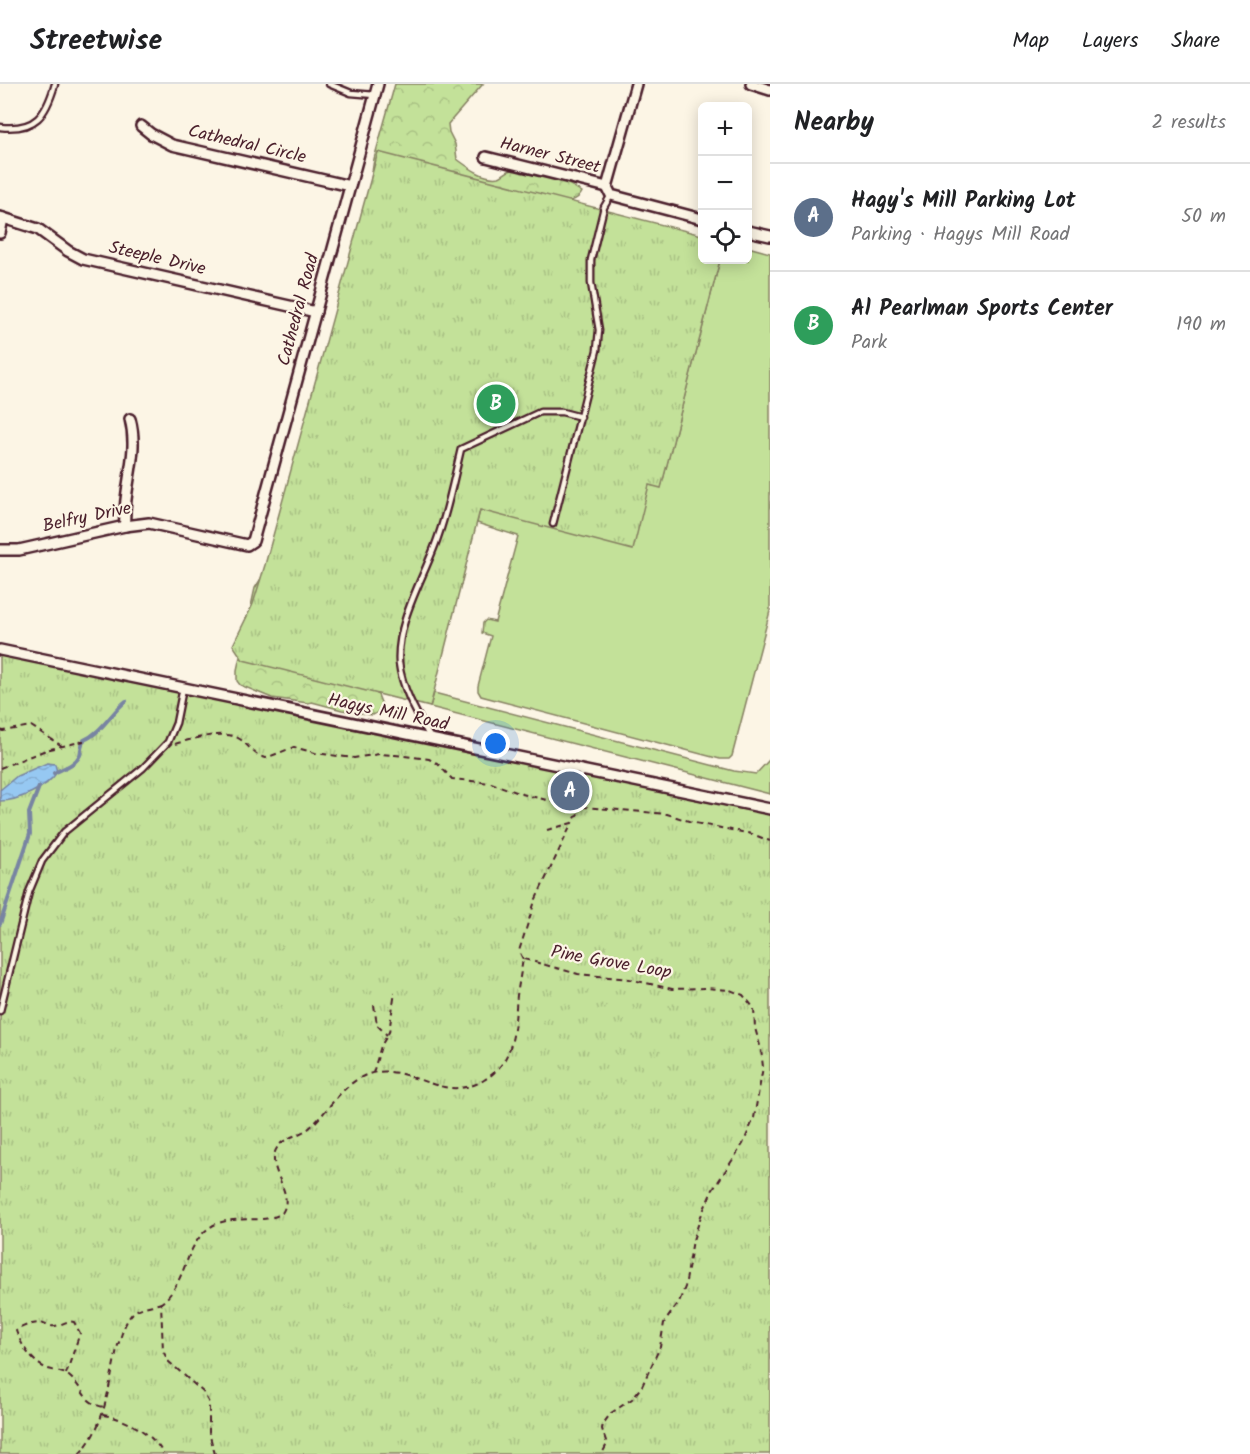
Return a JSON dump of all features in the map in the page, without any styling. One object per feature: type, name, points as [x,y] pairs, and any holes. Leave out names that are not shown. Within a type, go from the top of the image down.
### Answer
[{"type":"street","name":"Cathedral Road","points":[[251,543],[378,84]]},
{"type":"street","points":[[608,191],[636,84]]},
{"type":"street","points":[[752,84],[770,90]]},
{"type":"street","name":"Cathedral Circle","points":[[141,126],[172,145],[350,186]]},
{"type":"street","name":"Harner Street","points":[[486,157],[698,218]]},
{"type":"street","points":[[0,233],[2,217]]},
{"type":"street","name":"Steeple Drive","points":[[2,217],[38,229],[83,259],[316,312]]},
{"type":"street","points":[[752,232],[770,237]]},
{"type":"street","points":[[125,526],[124,505],[134,448],[130,419]]},
{"type":"street","name":"Belfry Drive","points":[[0,550],[19,550],[141,523],[156,524],[248,545],[251,543]]},
{"type":"street","name":"Hagys Mill Road","points":[[0,650],[770,809]]},
{"type":"lane","points":[[0,127],[19,127],[44,114],[55,84]]},
{"type":"lane","points":[[328,84],[351,93],[375,95]]},
{"type":"lane","points":[[553,524],[599,340],[598,317],[591,283],[591,260],[608,191]]},
{"type":"lane","points":[[431,739],[407,692],[399,665],[399,651],[414,594],[439,536],[461,449],[540,412],[562,412],[581,417]]},
{"type":"lane","points":[[0,1011],[29,892],[49,850],[64,832],[128,781],[168,742],[176,723],[183,688]]},
{"type":"lane","points":[[579,793],[582,770]]},
{"type":"path","points":[[0,730],[31,726],[62,746]]},
{"type":"path","points":[[161,749],[194,738],[218,735],[236,737],[254,754],[266,758],[294,747],[315,753],[354,758],[379,754],[429,759],[437,763],[452,779],[491,783],[522,794],[580,807],[667,814],[695,823],[752,834],[770,841]]},
{"type":"path","points":[[0,768],[46,750],[84,741]]},
{"type":"path","points":[[523,959],[519,951],[535,901],[579,812],[579,793]]},
{"type":"path","points":[[547,830],[572,823]]},
{"type":"path","name":"Pine Grove Loop","points":[[373,1073],[388,1072],[435,1085],[456,1088],[480,1083],[495,1073],[502,1065],[512,1042],[523,959],[578,974],[629,980],[672,989],[707,988],[737,992],[748,999],[754,1008],[755,1028],[763,1058],[754,1118],[743,1144],[712,1191],[701,1216],[693,1240],[682,1295],[664,1323],[656,1357],[638,1393],[606,1419],[602,1429],[607,1444],[602,1454]]},
{"type":"path","points":[[79,1454],[91,1441],[103,1414],[116,1353],[128,1319],[137,1310],[161,1303],[172,1293],[196,1241],[209,1228],[233,1220],[272,1218],[282,1213],[286,1201],[274,1166],[276,1149],[284,1141],[307,1129],[342,1092],[373,1073],[378,1052],[392,1019],[395,992]]},
{"type":"path","points":[[374,1005],[377,1025],[387,1035]]},
{"type":"path","points":[[161,1303],[163,1351],[169,1362],[203,1392],[209,1403],[211,1417],[209,1433],[215,1454]]},
{"type":"path","points":[[66,1374],[80,1333],[74,1322],[65,1321],[56,1326],[32,1324],[16,1331],[36,1362],[66,1374],[90,1402],[104,1407]]},
{"type":"path","points":[[103,1414],[126,1420],[158,1445],[163,1454]]},
{"type":"green space","points":[[395,84],[483,84],[448,124],[457,159],[488,177],[499,177],[512,170],[539,173],[582,192],[573,200],[560,203],[371,179],[374,159]]},
{"type":"green space","points":[[378,152],[698,234],[698,264],[719,264],[661,488],[649,485],[633,550],[480,510],[430,707],[243,660],[233,645],[253,604]]},
{"type":"green space","points":[[752,248],[770,253],[770,611],[732,756],[729,759],[720,759],[481,696],[478,691],[491,636],[482,633],[483,623],[486,620],[495,622],[518,536],[477,523],[480,510],[649,485],[661,487],[719,264],[752,264]]},
{"type":"green space","points":[[262,577],[378,695],[382,705],[377,713],[372,715],[312,702],[272,698],[240,685],[237,681],[237,670],[255,588]]},
{"type":"green space","points":[[0,655],[770,815],[770,1454],[0,1454]]},
{"type":"green space","points":[[434,693],[734,771],[756,774],[770,759],[770,794],[430,707]]},
{"type":"water","points":[[47,763],[55,764],[57,772],[46,783],[23,796],[0,801],[0,790],[17,776]]},
{"type":"waterway","points":[[54,773],[75,761],[80,755],[84,740],[96,733],[126,701]]},
{"type":"waterway","points":[[0,924],[30,834],[29,813],[39,787]]},
{"type":"place","name":"Al Pearlman Sports Center","points":[[496,404]]},
{"type":"place","name":"Hagy's Mill Parking Lot","points":[[570,791]]}]
